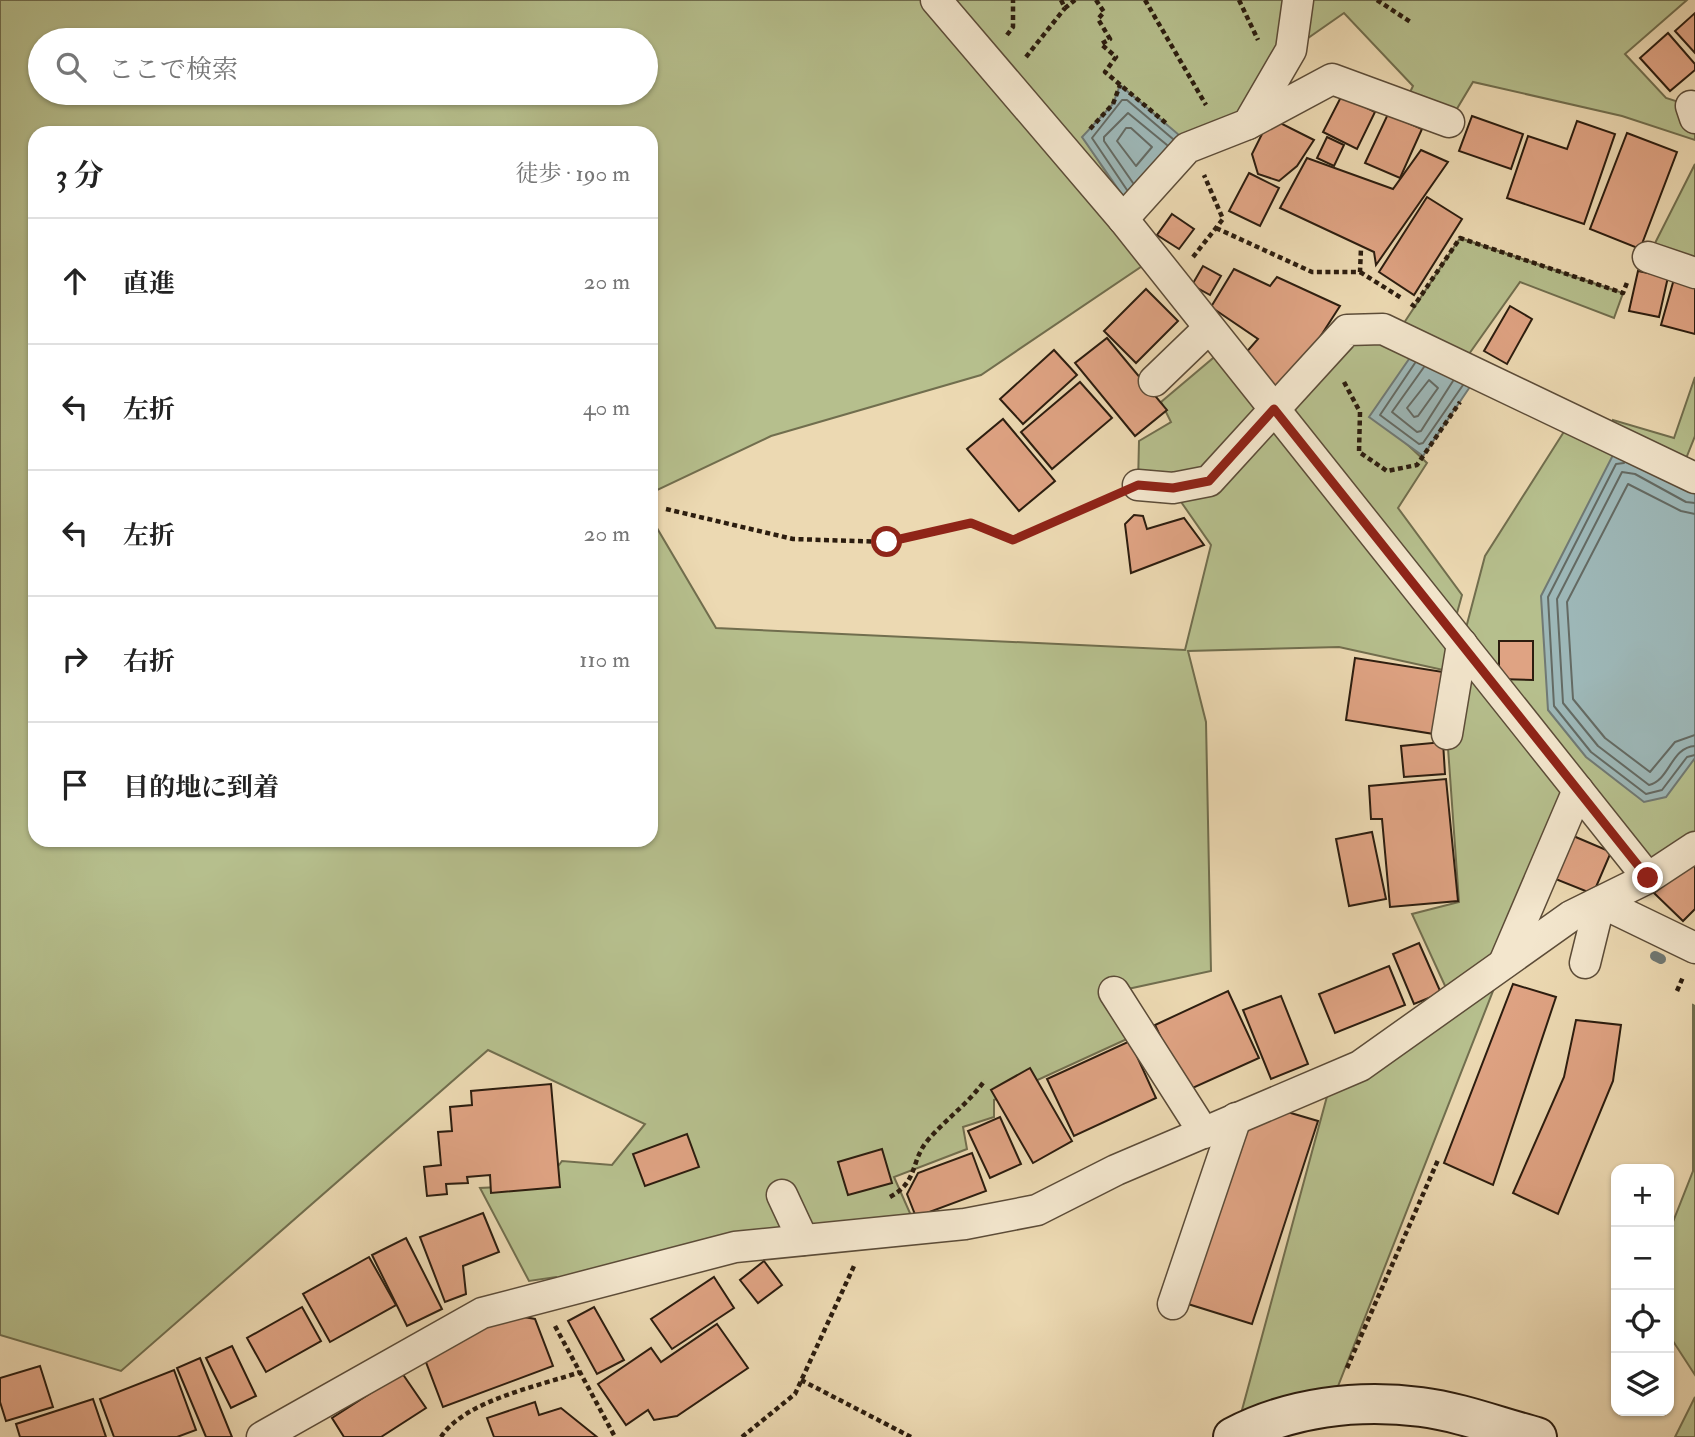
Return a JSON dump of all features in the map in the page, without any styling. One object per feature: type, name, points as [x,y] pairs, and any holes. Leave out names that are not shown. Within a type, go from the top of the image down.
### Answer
[{"type":"street","points":[[936,0],[1123,219],[1648,878]]},
{"type":"street","points":[[1236,129],[1291,50],[1298,0]]},
{"type":"street","points":[[1123,219],[1192,146],[1236,129],[1332,79],[1449,122]]},
{"type":"street","points":[[1648,257],[1695,273]]},
{"type":"street","points":[[1154,381],[1209,328]]},
{"type":"street","points":[[1138,485],[1173,488],[1209,481],[1347,330],[1383,329],[1695,478]]},
{"type":"street","points":[[1447,734],[1462,644]]},
{"type":"street","points":[[1504,963],[1578,790]]},
{"type":"street","points":[[262,1437],[482,1312],[735,1247],[965,1224],[1037,1210],[1115,1170],[1360,1066],[1571,916],[1648,878],[1695,847]]},
{"type":"street","points":[[1600,902],[1695,948]]},
{"type":"street","points":[[1584,963],[1600,902]]},
{"type":"street","points":[[1114,992],[1204,1133]]},
{"type":"street","points":[[1173,1304],[1236,1118]]},
{"type":"street","points":[[782,1195],[803,1240]]},
{"type":"street","points":[[1233,1437],[1254,1426],[1331,1404],[1422,1407],[1536,1437]]},
{"type":"path","points":[[1061,0],[1065,8]]},
{"type":"path","points":[[1007,82],[1065,8],[1075,0]]},
{"type":"path","points":[[1096,0],[1104,12],[1098,19],[1110,39],[1101,44],[1116,57],[1105,72],[1192,146],[1223,219],[1173,282]]},
{"type":"path","points":[[1144,0],[1236,129]]},
{"type":"path","points":[[1377,0],[1412,23]]},
{"type":"path","points":[[1216,228],[1312,272],[1360,272],[1414,306],[1460,238],[1623,293],[1638,254],[1648,257]]},
{"type":"path","points":[[1360,272],[1361,248]]},
{"type":"path","points":[[1340,374],[1360,412],[1359,452],[1387,471],[1417,465],[1478,375]]},
{"type":"path","points":[[666,509],[793,539],[887,542],[971,523],[1013,540],[1138,485]]},
{"type":"path","points":[[742,1437],[795,1394],[868,1234],[875,1204],[905,1188],[926,1141],[974,1097],[985,1080]]},
{"type":"path","points":[[1331,1404],[1438,1160]]},
{"type":"path","points":[[539,1298],[615,1437]]},
{"type":"path","points":[[441,1437],[478,1406],[580,1373]]},
{"type":"path","points":[[801,1380],[911,1437]]},
{"type":"green space","points":[[0,0],[1687,0],[1625,54],[1666,98],[1691,106],[1695,103],[1695,140],[1622,116],[1473,82],[1449,122],[1404,105],[1413,86],[1344,13],[1291,50],[1248,124],[1192,146],[1113,104],[1083,137],[1114,184],[1105,198],[1154,258],[981,375],[771,436],[658,490],[658,126],[28,126],[28,847],[658,847],[658,530],[716,628],[1185,650],[1211,545],[1170,486],[1138,485],[1139,441],[1171,422],[1161,402],[1225,348],[1274,408],[1347,330],[1396,335],[1460,238],[1623,293],[1614,318],[1520,282],[1406,443],[1427,463],[1398,508],[1462,595],[1452,631],[1462,643],[1485,556],[1572,419],[1640,459],[1695,757],[1695,847],[1648,878],[1579,790],[1504,963],[1331,1404],[1242,1410],[1332,1078],[1452,1001],[1412,914],[1459,902],[1447,734],[1457,673],[1339,647],[1188,651],[1206,722],[1211,971],[1114,992],[1140,1033],[994,1100],[994,1117],[963,1127],[967,1149],[894,1177],[917,1229],[563,1291],[556,1277],[529,1281],[480,1188],[544,1185],[562,1161],[612,1165],[645,1124],[488,1050],[121,1371],[0,1335]]},
{"type":"green space","points":[[1695,164],[1695,273],[1648,257]]},
{"type":"green space","points":[[1695,377],[1695,436],[1681,471],[1610,437],[1613,420],[1674,438]]},
{"type":"green space","points":[[1693,1005],[1695,1375],[1674,1343],[1674,1219],[1693,1171]]},
{"type":"green space","points":[[1695,1397],[1695,1437],[1675,1437]]},
{"type":"water","points":[[1120,85],[1192,146],[1132,209],[1082,137],[1113,104]]},
{"type":"water","points":[[1418,346],[1478,375],[1423,456],[1369,417]]},
{"type":"water","points":[[1614,453],[1695,489],[1695,758],[1666,797],[1644,802],[1586,757],[1548,710],[1541,596]]},
{"type":"building","points":[[1695,13],[1695,53],[1675,31]]},
{"type":"building","points":[[1668,33],[1695,64],[1695,70],[1670,91],[1640,58]]},
{"type":"building","points":[[1342,95],[1375,112],[1357,149],[1323,132]]},
{"type":"building","points":[[1388,114],[1422,129],[1400,178],[1365,163]]},
{"type":"building","points":[[1472,116],[1523,134],[1511,169],[1459,151]]},
{"type":"building","points":[[1270,118],[1314,140],[1297,166],[1279,181],[1258,174],[1252,154]]},
{"type":"building","points":[[1577,121],[1615,134],[1584,224],[1507,198],[1528,136],[1567,149]]},
{"type":"building","points":[[1627,133],[1677,152],[1640,249],[1590,229]]},
{"type":"building","points":[[1327,137],[1344,145],[1334,166],[1317,158]]},
{"type":"building","points":[[1421,150],[1448,162],[1376,265],[1374,252],[1280,208],[1307,158],[1393,189]]},
{"type":"building","points":[[1249,173],[1279,188],[1260,226],[1229,211]]},
{"type":"building","points":[[1427,197],[1462,219],[1414,295],[1379,272]]},
{"type":"building","points":[[1172,214],[1194,229],[1179,249],[1157,235]]},
{"type":"building","points":[[1203,266],[1221,276],[1210,295],[1192,285]]},
{"type":"building","points":[[1234,269],[1270,286],[1277,277],[1340,306],[1302,365],[1277,388],[1243,356],[1258,339],[1211,307]]},
{"type":"building","points":[[1638,271],[1668,277],[1659,317],[1629,311]]},
{"type":"building","points":[[1674,279],[1695,284],[1695,334],[1661,325]]},
{"type":"building","points":[[1146,289],[1178,321],[1136,363],[1104,331]]},
{"type":"building","points":[[1510,306],[1532,319],[1507,364],[1484,351]]},
{"type":"building","points":[[1107,338],[1167,410],[1135,436],[1075,363]]},
{"type":"building","points":[[1054,350],[1077,375],[1023,424],[1000,399]]},
{"type":"building","points":[[1080,382],[1112,418],[1052,469],[1021,432]]},
{"type":"building","points":[[1003,419],[1055,481],[1019,511],[967,449]]},
{"type":"building","points":[[1134,515],[1143,516],[1147,529],[1184,518],[1204,545],[1131,573],[1125,524]]},
{"type":"building","points":[[1499,641],[1533,641],[1533,680],[1499,679]]},
{"type":"building","points":[[1355,658],[1443,672],[1434,734],[1346,720]]},
{"type":"building","points":[[1443,742],[1445,774],[1404,777],[1401,746]]},
{"type":"building","points":[[1446,779],[1458,901],[1390,907],[1382,819],[1371,819],[1369,786]]},
{"type":"building","points":[[1372,832],[1386,899],[1349,906],[1336,839]]},
{"type":"building","points":[[1571,835],[1611,852],[1593,894],[1553,878]]},
{"type":"building","points":[[1690,857],[1695,862],[1695,909],[1683,921],[1654,893]]},
{"type":"building","points":[[1419,943],[1441,993],[1414,1004],[1393,954]]},
{"type":"building","points":[[1389,966],[1405,1005],[1335,1033],[1319,994]]},
{"type":"building","points":[[1513,984],[1556,997],[1493,1185],[1444,1163]]},
{"type":"building","points":[[1228,991],[1259,1058],[1186,1091],[1155,1025]]},
{"type":"building","points":[[1281,996],[1308,1064],[1271,1079],[1243,1010]]},
{"type":"building","points":[[1576,1020],[1621,1025],[1613,1081],[1558,1214],[1513,1193],[1564,1077]]},
{"type":"building","points":[[1130,1041],[1156,1098],[1074,1136],[1047,1079]]},
{"type":"building","points":[[1030,1068],[1072,1141],[1033,1163],[991,1090]]},
{"type":"building","points":[[551,1084],[560,1187],[491,1193],[490,1175],[467,1177],[468,1183],[446,1184],[447,1194],[427,1196],[424,1167],[441,1165],[438,1132],[452,1131],[450,1107],[472,1105],[471,1091]]},
{"type":"building","points":[[1284,1111],[1318,1121],[1252,1324],[1188,1304],[1245,1124]]},
{"type":"building","points":[[1000,1117],[1021,1164],[990,1178],[968,1131]]},
{"type":"building","points":[[687,1134],[699,1167],[645,1186],[633,1154]]},
{"type":"building","points":[[882,1149],[892,1183],[848,1195],[838,1162]]},
{"type":"building","points":[[972,1153],[986,1191],[916,1217],[907,1194],[918,1173]]},
{"type":"building","points":[[483,1213],[499,1252],[463,1266],[466,1294],[445,1302],[420,1237]]},
{"type":"building","points":[[406,1238],[442,1309],[407,1326],[372,1255]]},
{"type":"building","points":[[369,1257],[396,1305],[330,1342],[303,1294]]},
{"type":"building","points":[[764,1261],[782,1285],[758,1303],[740,1280]]},
{"type":"building","points":[[714,1277],[734,1308],[672,1349],[651,1319]]},
{"type":"building","points":[[302,1307],[321,1341],[266,1372],[247,1338]]},
{"type":"building","points":[[594,1307],[624,1360],[597,1374],[568,1321]]},
{"type":"building","points":[[513,1315],[535,1319],[553,1366],[443,1407],[421,1349]]},
{"type":"building","points":[[717,1324],[748,1368],[677,1416],[654,1420],[648,1410],[626,1425],[598,1384],[651,1348],[661,1362]]},
{"type":"building","points":[[232,1346],[256,1396],[231,1408],[206,1358]]},
{"type":"building","points":[[200,1358],[232,1437],[206,1437],[177,1368]]},
{"type":"building","points":[[40,1366],[53,1407],[6,1421],[0,1402],[0,1378]]},
{"type":"building","points":[[174,1370],[196,1430],[177,1437],[114,1437],[100,1399]]},
{"type":"building","points":[[402,1373],[426,1408],[381,1437],[344,1437],[332,1418]]},
{"type":"building","points":[[93,1399],[106,1437],[20,1437],[16,1424]]},
{"type":"building","points":[[535,1402],[539,1415],[561,1408],[597,1437],[494,1437],[487,1418]]},
{"type":"waterway","points":[[1655,956],[1661,959]]},
{"type":"route","points":[[887,542],[971,523],[1013,540],[1138,485],[1173,488],[1209,481],[1274,409],[1648,878]]}]
